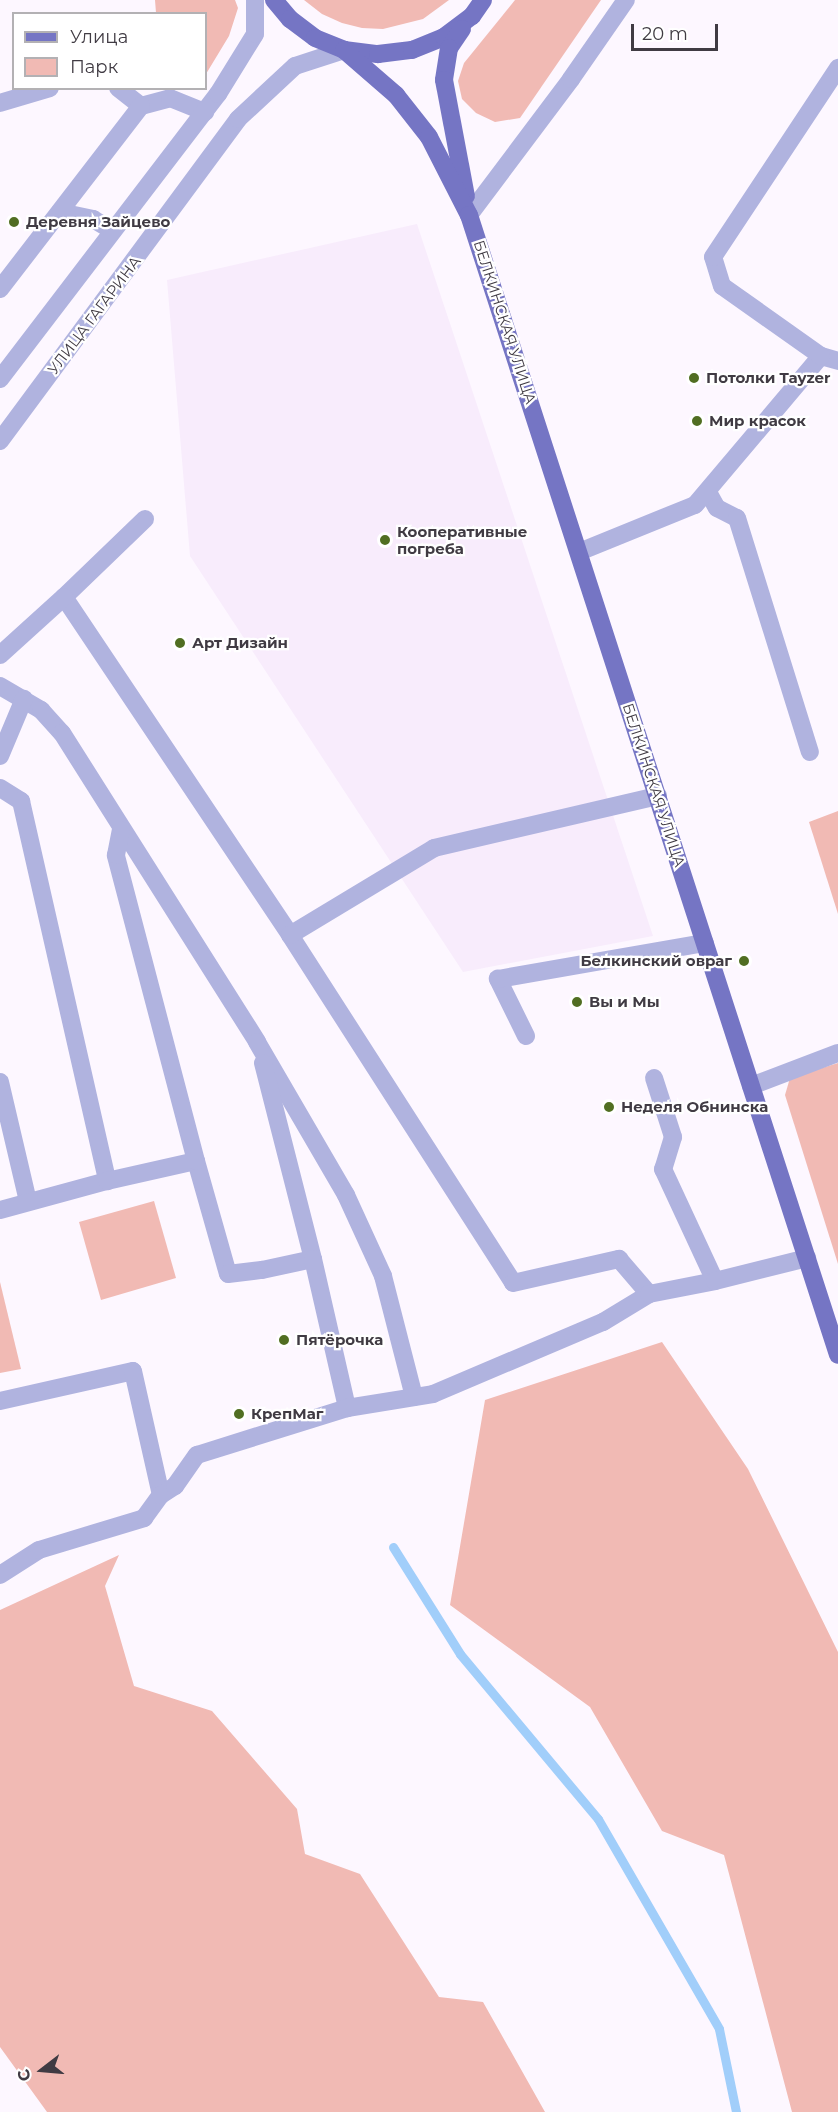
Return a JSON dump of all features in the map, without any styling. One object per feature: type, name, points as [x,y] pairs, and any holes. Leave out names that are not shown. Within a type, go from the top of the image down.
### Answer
[{"type":"main road","points":[[274,0],[290,19],[315,38],[344,50],[378,54],[412,50],[444,37],[471,16],[483,0]]},
{"type":"main road","name":"БЕЛКИНСКАЯ УЛИЦА","points":[[471,16],[448,48],[444,80],[469,215],[838,1355]]},
{"type":"main road","name":"БЕЛКИНСКАЯ УЛИЦА","points":[[344,50],[396,95],[429,137],[469,215]]},
{"type":"street","points":[[0,379],[205,112],[255,34],[255,0]]},
{"type":"street","points":[[469,215],[571,79],[626,0]]},
{"type":"street","name":"УЛИЦА ГАГАРИНА","points":[[0,441],[238,119],[295,66],[344,50]]},
{"type":"street","points":[[579,552],[695,505],[829,359],[722,286],[713,257],[838,68]]},
{"type":"street","points":[[0,103],[43,90]]},
{"type":"street","points":[[120,90],[141,106]]},
{"type":"street","points":[[0,289],[141,106],[170,98],[205,112]]},
{"type":"street","points":[[60,212],[93,219],[113,231]]},
{"type":"street","points":[[708,492],[717,508],[737,518],[810,752]]},
{"type":"street","points":[[0,655],[145,519]]},
{"type":"street","points":[[64,597],[290,935],[513,1283],[619,1259],[649,1294]]},
{"type":"street","points":[[0,686],[41,710],[62,733],[121,830],[257,1042],[346,1195],[383,1276],[414,1397]]},
{"type":"street","points":[[0,756],[24,699]]},
{"type":"street","points":[[0,788],[21,801],[107,1180]]},
{"type":"street","points":[[290,935],[434,848],[658,796]]},
{"type":"street","points":[[121,830],[116,855],[228,1274],[262,1270],[313,1259]]},
{"type":"street","points":[[526,1036],[498,979],[705,943]]},
{"type":"street","points":[[257,1042],[313,1259],[347,1408]]},
{"type":"street","points":[[751,1086],[838,1053]]},
{"type":"street","points":[[654,1078],[673,1137],[663,1169],[715,1281]]},
{"type":"street","points":[[0,1082],[28,1202]]},
{"type":"street","points":[[0,1210],[107,1180],[196,1161]]},
{"type":"street","points":[[0,1575],[39,1550],[144,1518],[162,1496],[175,1486],[197,1455],[347,1408],[433,1394],[603,1322],[649,1294],[715,1281],[807,1258]]},
{"type":"street","points":[[0,1401],[133,1371],[162,1496]]},
{"type":"shaded area","points":[[417,224],[653,936],[463,972],[190,556],[167,280]]},
{"type":"green space","points":[[155,0],[235,0],[238,8],[229,36],[207,72],[207,12],[156,12]]},
{"type":"green space","points":[[304,0],[449,0],[423,19],[383,29],[362,28],[342,23],[322,14]]},
{"type":"green space","points":[[515,0],[601,0],[520,118],[495,122],[476,113],[462,99],[458,81],[464,63]]},
{"type":"green space","points":[[838,811],[838,914],[809,822]]},
{"type":"green space","points":[[838,1063],[838,1264],[785,1095],[790,1078]]},
{"type":"green space","points":[[154,1201],[176,1278],[101,1300],[79,1222]]},
{"type":"green space","points":[[0,1282],[21,1369],[0,1373]]},
{"type":"green space","points":[[662,1342],[748,1469],[838,1652],[838,2112],[792,2112],[724,1855],[662,1831],[590,1707],[450,1605],[485,1400]]},
{"type":"green space","points":[[119,1555],[105,1586],[134,1686],[212,1711],[297,1809],[305,1854],[360,1874],[439,1997],[483,2002],[545,2112],[47,2112],[0,2047],[0,1610]]},
{"type":"waterway","points":[[393,1547],[460,1654],[598,1819],[719,2029],[736,2112]]},
{"type":"place","name":"Деревня Зайцево","points":[[14,222]]},
{"type":"place","name":"Потолки Tayzer","points":[[694,378]]},
{"type":"place","name":"Мир красок","points":[[697,421]]},
{"type":"place","name":"Кооперативные погреба","points":[[385,540]]},
{"type":"place","name":"Арт Дизайн","points":[[180,643]]},
{"type":"place","name":"Белкинский овраг","points":[[744,961]]},
{"type":"place","name":"Вы и Мы","points":[[577,1002]]},
{"type":"place","name":"Неделя Обнинска","points":[[609,1107]]},
{"type":"place","name":"Пятёрочка","points":[[284,1340]]},
{"type":"place","name":"КрепМаг","points":[[239,1414]]}]
